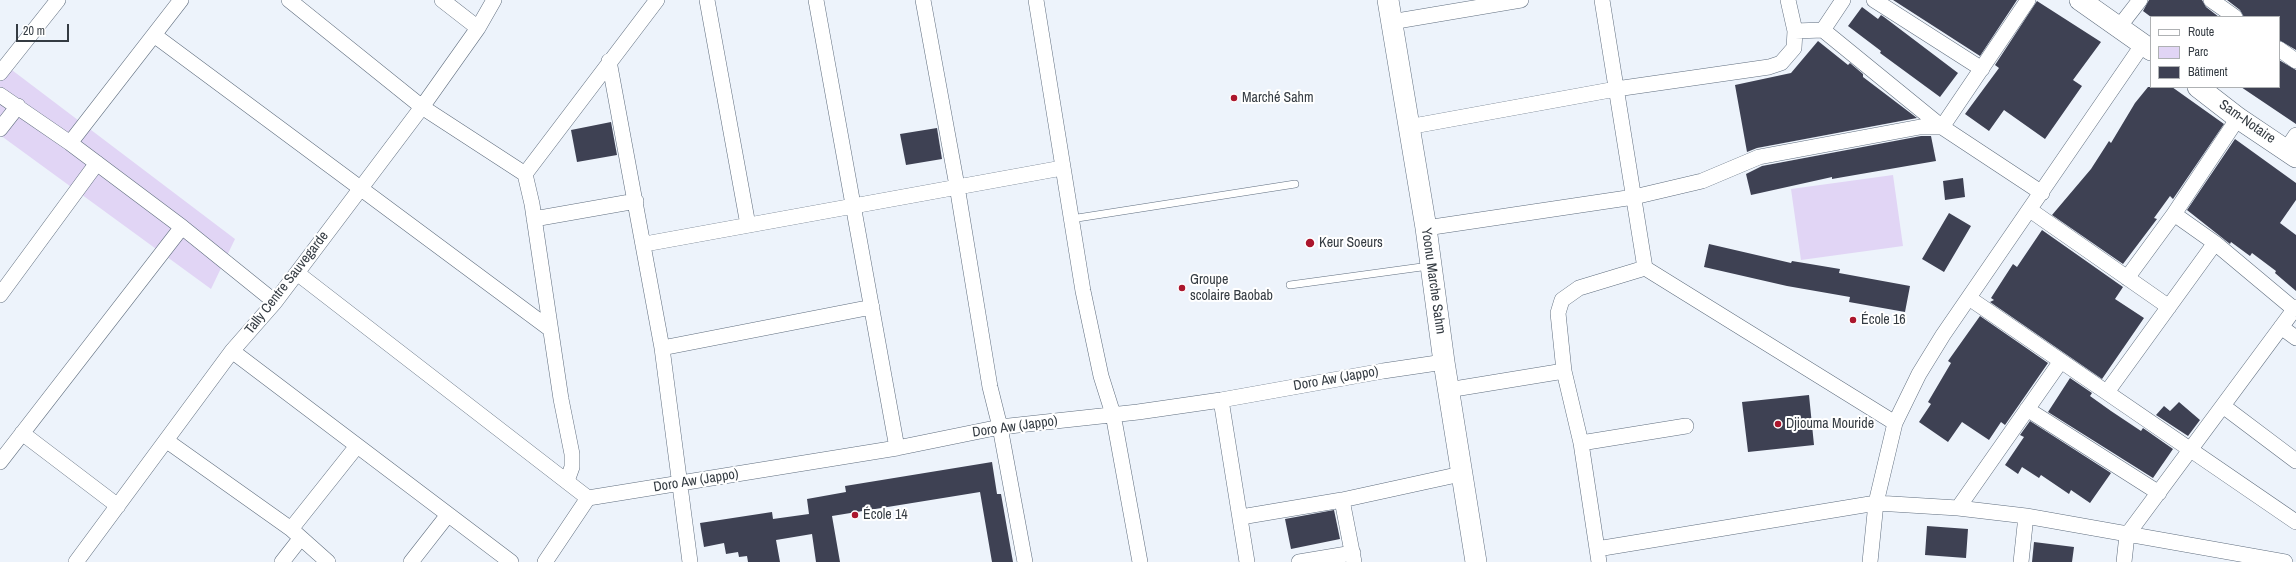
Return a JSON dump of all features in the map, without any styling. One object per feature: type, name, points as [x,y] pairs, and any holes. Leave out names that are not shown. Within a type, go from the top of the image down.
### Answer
[{"type":"street","points":[[0,73],[58,0]]},
{"type":"street","points":[[70,143],[181,0]]},
{"type":"street","points":[[289,0],[422,107],[525,174],[534,218],[561,399],[572,454],[572,467],[567,481]]},
{"type":"street","points":[[442,0],[478,28]]},
{"type":"street","name":"Tally Centre Sauvegarde","points":[[76,562],[232,351],[275,302],[422,107],[478,28],[494,0]]},
{"type":"street","points":[[525,174],[609,61],[657,0]]},
{"type":"street","points":[[707,0],[748,225]]},
{"type":"street","points":[[816,0],[855,205],[897,448]]},
{"type":"street","points":[[923,0],[957,186],[990,387],[1000,427],[1025,562]]},
{"type":"street","points":[[1036,0],[1071,219],[1101,376],[1113,414],[1140,562]]},
{"type":"street","name":"Yoonu Marche Sahm","points":[[1388,0],[1426,228],[1448,390],[1476,562]]},
{"type":"street","points":[[1391,22],[1521,0]]},
{"type":"street","points":[[1602,0],[1645,268]]},
{"type":"street","points":[[1408,126],[1616,89],[1769,67],[1781,63],[1792,52],[1796,44],[1795,31],[1788,0]]},
{"type":"street","points":[[1823,30],[1843,0]]},
{"type":"street","points":[[1874,0],[1982,69]]},
{"type":"street","points":[[1942,126],[2028,0]]},
{"type":"street","points":[[1870,562],[1876,503],[1895,423],[1919,374],[2030,210],[2147,47],[2080,0]]},
{"type":"street","points":[[2120,27],[2140,0]]},
{"type":"street","points":[[2211,0],[2234,16]]},
{"type":"street","points":[[1795,31],[1823,30],[1942,126],[2042,193]]},
{"type":"street","points":[[154,34],[550,330]]},
{"type":"street","points":[[2280,50],[2296,61]]},
{"type":"street","points":[[609,61],[662,348],[690,562]]},
{"type":"street","name":"Sam-Notaire","points":[[2199,88],[2238,118],[2293,147]]},
{"type":"street","points":[[0,95],[18,106],[98,163],[182,227],[275,302]]},
{"type":"street","points":[[0,128],[18,106]]},
{"type":"street","points":[[2127,278],[2174,214],[2238,118]]},
{"type":"street","points":[[1426,228],[1634,197],[1702,181],[1759,157],[1920,126],[1942,126]]},
{"type":"street","points":[[0,295],[98,163]]},
{"type":"street","points":[[644,244],[1062,168]]},
{"type":"street","points":[[534,218],[636,201]]},
{"type":"street","points":[[2030,210],[2169,307]]},
{"type":"street","points":[[2124,562],[2127,535],[2295,308],[2215,243],[2174,214]]},
{"type":"street","points":[[0,462],[182,227]]},
{"type":"street","points":[[2107,392],[2215,243]]},
{"type":"street","points":[[1895,423],[1645,268],[1579,288],[1562,300],[1558,313],[1564,371],[1581,443],[1598,555],[1876,503],[1958,508],[2026,516],[2286,562]]},
{"type":"street","points":[[297,272],[588,498],[545,562]]},
{"type":"street","points":[[1969,298],[2296,522]]},
{"type":"street","points":[[662,348],[872,307]]},
{"type":"street","points":[[2281,327],[2296,338]]},
{"type":"street","points":[[232,351],[447,516],[511,562]]},
{"type":"street","points":[[1958,508],[2061,361]]},
{"type":"street","name":"Doro Aw (Jappo)","points":[[588,498],[897,448],[1000,427],[1221,400],[1383,371],[1444,362]]},
{"type":"street","points":[[1448,390],[1564,371]]},
{"type":"street","points":[[1221,400],[1241,517],[1247,562]]},
{"type":"street","points":[[2223,406],[2296,461]]},
{"type":"street","points":[[2027,409],[2159,493]]},
{"type":"street","points":[[1581,443],[1686,426]]},
{"type":"street","points":[[22,433],[118,506]]},
{"type":"street","points":[[166,441],[295,534],[328,562]]},
{"type":"street","points":[[282,562],[295,534],[357,446]]},
{"type":"street","points":[[1241,517],[1342,500],[1461,474]]},
{"type":"street","points":[[1299,562],[1353,557],[1342,500]]},
{"type":"street","points":[[410,562],[447,516]]},
{"type":"street","points":[[2021,562],[2026,516]]},
{"type":"lane","points":[[1071,219],[1295,184]]},
{"type":"lane","points":[[1290,285],[1431,266]]},
{"type":"green space","points":[[0,61],[235,239],[211,289],[0,135]]},
{"type":"green space","points":[[1893,175],[1903,246],[1801,260],[1791,189]]},
{"type":"building","points":[[1893,0],[2017,0],[1980,56]]},
{"type":"building","points":[[2149,0],[2202,0],[2206,7],[2218,16],[2150,16],[2143,11]]},
{"type":"building","points":[[2227,0],[2296,0],[2296,50],[2280,41],[2280,16],[2243,16],[2240,10]]},
{"type":"building","points":[[2037,1],[2101,42],[2073,80],[2082,86],[2045,139],[2004,110],[1989,131],[1965,114],[1999,68],[1995,65]]},
{"type":"building","points":[[1862,7],[1878,19],[1881,15],[1884,17],[1958,73],[1940,97],[1880,53],[1881,51],[1848,26]]},
{"type":"building","points":[[1818,41],[1848,65],[1850,63],[1863,74],[1863,77],[1917,118],[1757,148],[1747,152],[1735,85],[1791,73]]},
{"type":"building","points":[[2280,61],[2296,70],[2296,124],[2242,88],[2280,88]]},
{"type":"building","points":[[2148,87],[2173,88],[2224,124],[2173,199],[2170,196],[2154,218],[2157,219],[2123,264],[2052,215],[2091,169],[2109,141],[2111,143],[2135,103]]},
{"type":"building","points":[[611,122],[617,155],[577,162],[571,130]]},
{"type":"building","points":[[937,128],[942,159],[906,165],[900,134]]},
{"type":"building","points":[[1921,136],[1931,136],[1936,161],[1832,179],[1832,177],[1751,195],[1746,174],[1762,166]]},
{"type":"building","points":[[2235,139],[2296,183],[2296,200],[2280,223],[2296,235],[2296,291],[2275,273],[2276,271],[2252,253],[2250,256],[2231,242],[2230,244],[2187,210]]},
{"type":"building","points":[[1963,178],[1965,197],[1945,200],[1943,181]]},
{"type":"building","points":[[1949,213],[1971,226],[1944,272],[1922,259]]},
{"type":"building","points":[[2042,230],[2123,287],[2115,299],[2144,318],[2102,379],[1990,302],[1994,300],[1991,298],[2013,264],[2017,267]]},
{"type":"building","points":[[1709,244],[1791,263],[1792,261],[1840,269],[1839,273],[1910,286],[1905,312],[1849,302],[1850,297],[1787,286],[1704,267]]},
{"type":"building","points":[[1980,316],[2048,363],[2005,425],[2001,422],[1989,440],[1962,422],[1948,442],[1919,422],[1931,404],[1928,402],[1951,363],[1948,361]]},
{"type":"building","points":[[2070,378],[2092,393],[2090,396],[2111,411],[2141,431],[2143,428],[2173,449],[2153,478],[2048,412]]},
{"type":"building","name":"Djiouma Mouride","points":[[1809,395],[1814,445],[1748,452],[1742,402]]},
{"type":"building","points":[[2179,402],[2200,420],[2188,436],[2156,415],[2164,406],[2170,411]]},
{"type":"building","points":[[2030,421],[2111,473],[2090,503],[2071,490],[2069,494],[2041,475],[2039,478],[2022,467],[2018,474],[2005,465],[2024,437],[2020,435]]},
{"type":"building","points":[[992,462],[997,494],[1001,494],[1013,562],[992,562],[980,492],[832,516],[840,562],[816,562],[812,534],[776,540],[780,562],[748,562],[747,556],[739,557],[738,552],[726,554],[724,543],[704,547],[700,523],[772,512],[773,519],[809,514],[807,499],[846,492],[845,486]]},
{"type":"building","points":[[1334,510],[1340,539],[1291,549],[1285,519]]},
{"type":"building","points":[[1927,526],[1968,529],[1966,558],[1925,555]]},
{"type":"building","points":[[2034,542],[2074,547],[2072,562],[2032,562]]},
{"type":"place","name":"Marché Sahm","points":[[1234,98]]},
{"type":"place","name":"Keur Soeurs","points":[[1310,243]]},
{"type":"place","name":"Groupe scolaire Baobab","points":[[1182,288]]},
{"type":"place","name":"École 16","points":[[1853,320]]},
{"type":"place","name":"Djiouma Mouride","points":[[1778,424]]},
{"type":"place","name":"École 14","points":[[855,515]]}]
